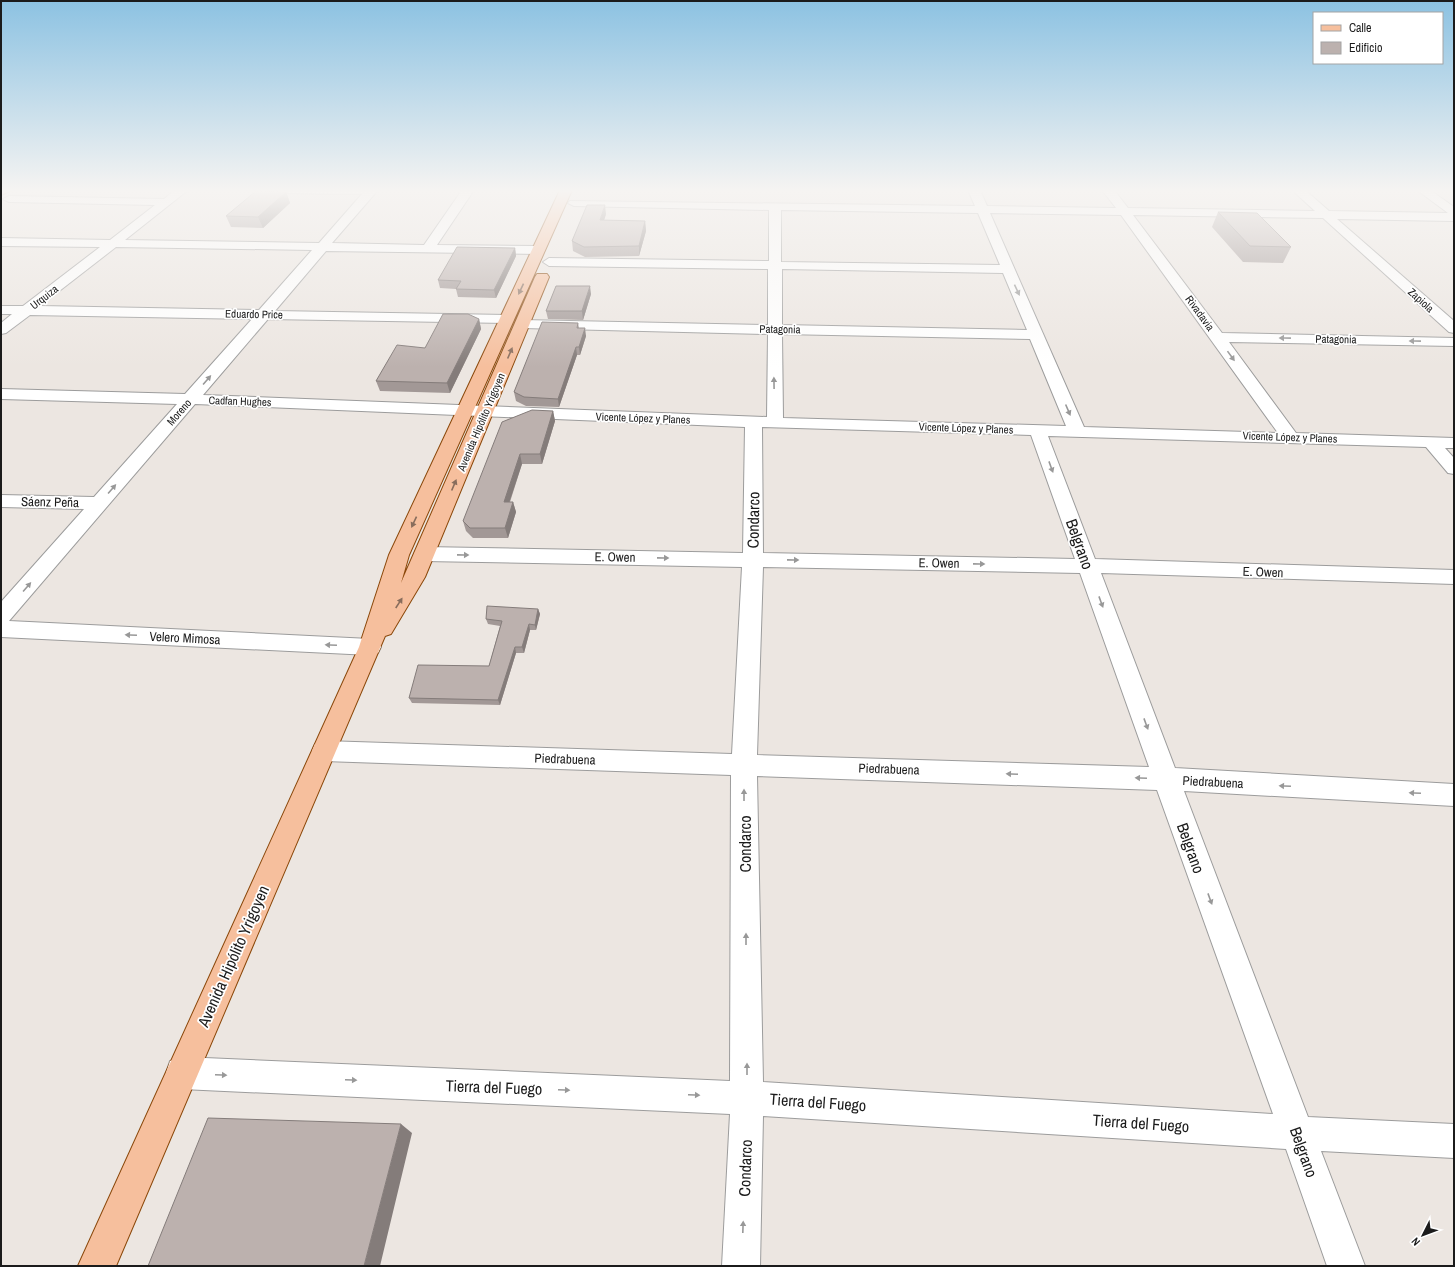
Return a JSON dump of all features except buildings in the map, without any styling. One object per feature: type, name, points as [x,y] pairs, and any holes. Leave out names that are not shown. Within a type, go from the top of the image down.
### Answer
[{"type":"main road","name":"Avenida Hipólito Yrigoyen","points":[[370,647],[407,591],[424,554],[476,411],[547,249]]},
{"type":"main road","name":"Avenida Hipólito Yrigoyen","points":[[97,1266],[370,647],[399,555],[476,411]]},
{"type":"street","name":"Urquiza","points":[[1,330],[28,311],[107,249]]},
{"type":"street","name":"Moreno","points":[[1,616],[320,249]]},
{"type":"street","points":[[444,249],[544,256],[774,265],[1007,269]]},
{"type":"street","name":"Condarco","points":[[741,1266],[747,1098],[744,764],[753,559],[774,329],[774,249]]},
{"type":"street","points":[[999,249],[1077,431]]},
{"type":"street","name":"Rivadavia","points":[[1152,249],[1290,437]]},
{"type":"street","name":"Zapiola","points":[[1365,249],[1454,330]]},
{"type":"street","name":"Eduardo Price","points":[[1,310],[264,314],[515,321]]},
{"type":"street","name":"Patagonia","points":[[515,321],[1037,335]]},
{"type":"street","name":"Patagonia","points":[[1217,337],[1454,342]]},
{"type":"street","name":"Cadfan Hughes","points":[[1,394],[190,399],[476,411]]},
{"type":"street","name":"Vicente López y Planes","points":[[476,411],[765,422],[1454,443]]},
{"type":"street","name":"Belgrano","points":[[1038,430],[1346,1266]]},
{"type":"street","points":[[1431,442],[1454,469]]},
{"type":"street","name":"Sáenz Peña","points":[[1,501],[100,503]]},
{"type":"street","name":"E. Owen","points":[[424,554],[1088,566],[1454,578]]},
{"type":"street","name":"Velero Mimosa","points":[[1,629],[370,647]]},
{"type":"street","name":"Piedrabuena","points":[[324,752],[744,764],[1166,779],[1454,795]]},
{"type":"street","name":"Tierra del Fuego","points":[[182,1073],[747,1098],[1296,1133],[1454,1141]]}]
